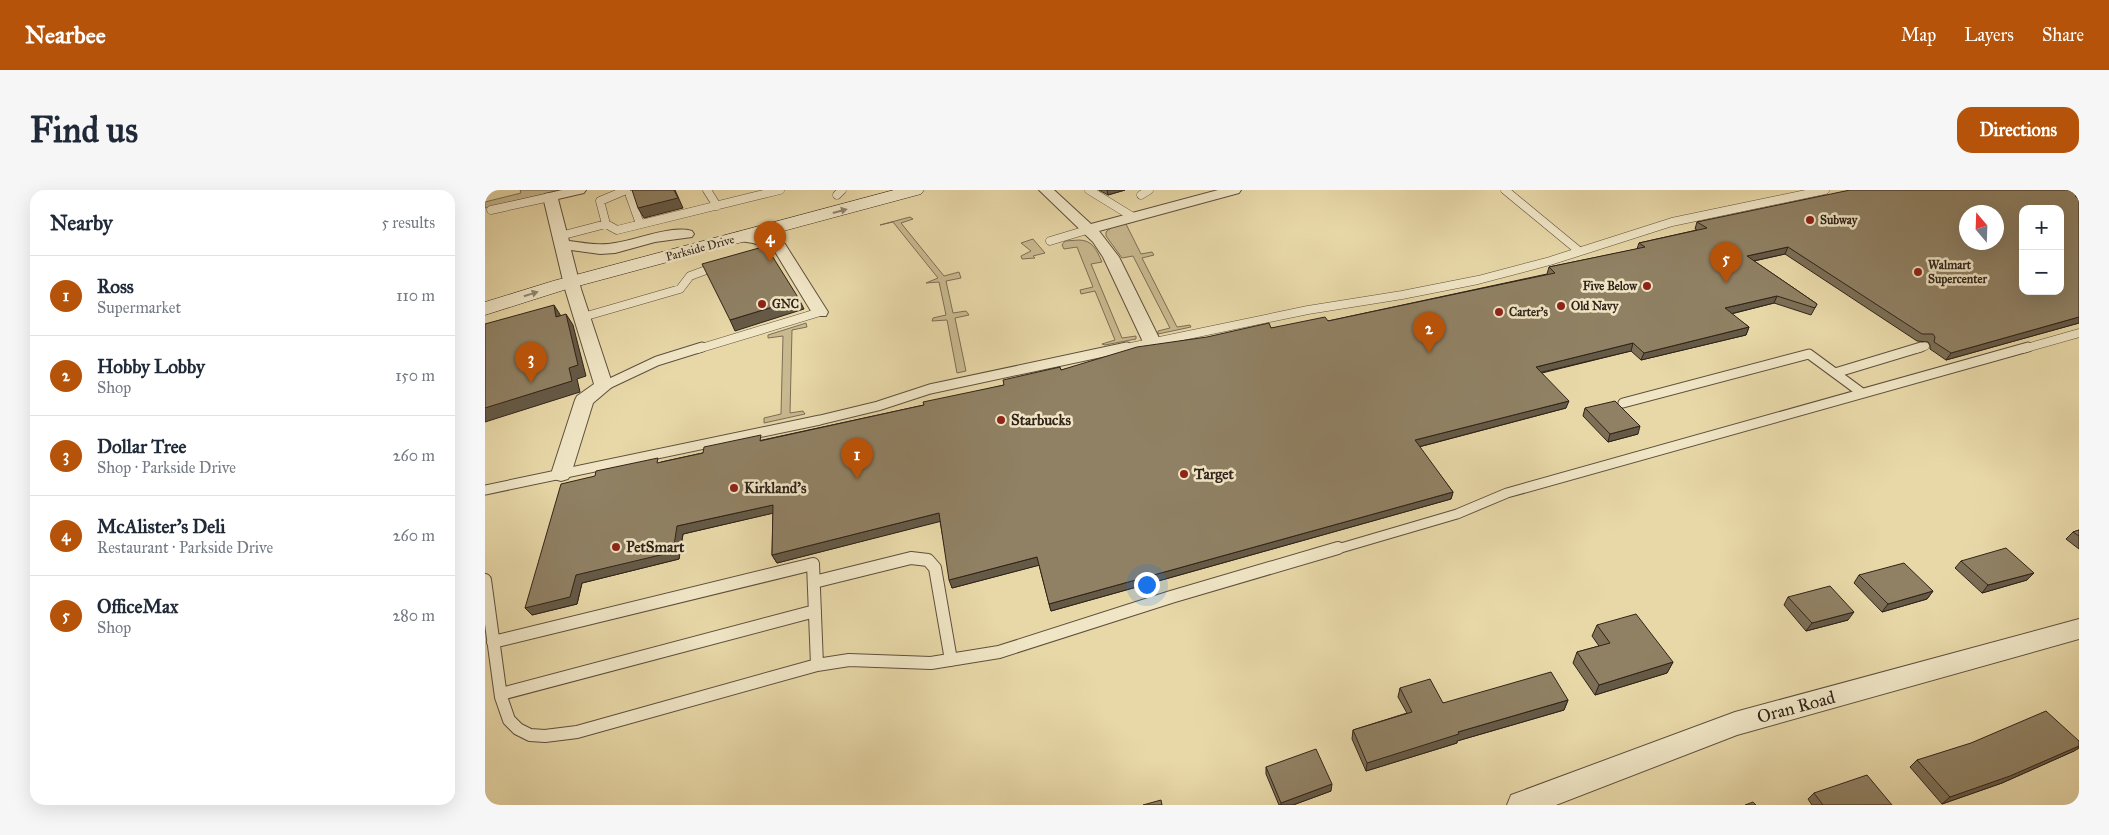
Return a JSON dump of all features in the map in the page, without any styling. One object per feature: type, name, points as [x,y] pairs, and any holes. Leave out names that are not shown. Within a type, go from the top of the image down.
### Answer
[{"type":"street","points":[[561,474],[584,400],[604,386],[569,274],[550,197],[579,190]]},
{"type":"street","name":"Parkside Drive","points":[[485,309],[569,274],[687,234],[856,190]]},
{"type":"street","name":"Parkside Drive","points":[[485,290],[739,237],[915,190]]},
{"type":"street","points":[[1046,190],[1090,229],[1111,257],[1152,342]]},
{"type":"street","points":[[1090,229],[1234,190]]},
{"type":"street","points":[[774,249],[793,223]]},
{"type":"street","points":[[561,240],[600,249],[615,248],[655,238],[687,234]]},
{"type":"street","points":[[739,237],[755,239],[774,249],[819,312]]},
{"type":"street","name":"Oran Road","points":[[1521,805],[1735,724],[2079,629]]},
{"type":"lane","points":[[626,190],[600,201],[606,224],[617,230],[780,190]]},
{"type":"lane","points":[[640,190],[630,196],[640,224]]},
{"type":"lane","points":[[707,190],[717,206]]},
{"type":"lane","points":[[1089,190],[1133,217]]},
{"type":"lane","points":[[1141,195],[1149,190]]},
{"type":"lane","points":[[1505,190],[1579,251]]},
{"type":"lane","points":[[485,490],[820,420],[878,406],[930,389],[1308,310],[1458,284],[1530,267],[1672,222],[1825,190]]},
{"type":"lane","points":[[491,210],[550,197]]},
{"type":"lane","points":[[561,240],[606,224]]},
{"type":"lane","points":[[1050,241],[1090,229]]},
{"type":"lane","points":[[583,317],[680,289],[684,280],[690,274],[725,264]]},
{"type":"lane","points":[[604,386],[657,361],[819,312]]},
{"type":"lane","points":[[485,580],[501,694],[509,720],[518,729],[530,735],[545,736],[577,732],[817,665],[849,660],[931,663],[999,652],[1171,597],[1457,514],[1507,494],[2079,333]]},
{"type":"lane","points":[[1835,373],[1925,346]]},
{"type":"lane","points":[[1623,404],[1809,354],[1862,393]]},
{"type":"lane","points":[[814,582],[911,558],[928,560],[935,568],[951,660]]},
{"type":"lane","points":[[493,642],[813,564],[817,665]]},
{"type":"lane","points":[[501,694],[815,611]]},
{"type":"shaded area","points":[[520,190],[561,190],[485,208],[485,202],[521,193]]},
{"type":"shaded area","points":[[910,217],[913,219],[901,223],[944,276],[959,272],[961,278],[946,281],[953,313],[966,311],[969,315],[955,318],[966,371],[957,373],[947,320],[932,321],[933,318],[946,315],[939,282],[926,283],[938,278],[893,222],[880,225]]},
{"type":"shaded area","points":[[1136,221],[1126,224],[1141,254],[1152,252],[1154,255],[1142,258],[1177,327],[1190,325],[1191,327],[1158,334],[1158,331],[1170,328],[1133,256],[1122,258],[1106,236],[1106,232],[1113,226]]},
{"type":"shaded area","points":[[1033,239],[1045,253],[1033,256],[1035,258],[1022,259],[1021,256],[1031,251],[1021,243]]},
{"type":"shaded area","points":[[1084,240],[1091,244],[1102,262],[1091,264],[1122,338],[1136,336],[1136,339],[1102,344],[1115,340],[1095,291],[1081,294],[1080,290],[1093,287],[1077,247],[1064,249],[1062,245],[1065,241]]},
{"type":"shaded area","points":[[806,323],[807,327],[792,330],[790,413],[803,411],[805,414],[764,423],[764,418],[781,414],[783,336],[768,338],[768,335]]},
{"type":"building","points":[[632,190],[674,190],[678,198],[638,208]]},
{"type":"building","points":[[1850,190],[2079,190],[2079,195],[2075,196],[2079,199],[2079,317],[1951,353],[1934,342],[1935,337],[1933,334],[1922,334],[1788,247],[1747,256],[1817,304],[1815,308],[1777,296],[1725,308],[1749,327],[1644,353],[1633,343],[1536,367],[1569,401],[1415,440],[1453,492],[1049,604],[1037,557],[949,580],[939,513],[772,555],[773,505],[677,526],[673,552],[576,575],[570,597],[525,608],[561,484],[595,476],[596,471],[658,458],[657,463],[703,453],[704,447],[761,435],[760,441],[924,405],[923,402],[1004,385],[1003,380],[1060,367],[1061,370],[1137,347],[1207,337],[1269,323],[1271,328],[1325,317],[1328,321],[1555,273],[1549,267],[1645,247],[1639,243],[1707,228],[1697,222]]},
{"type":"building","points":[[766,246],[799,299],[730,320],[702,264]]},
{"type":"building","points":[[554,305],[556,317],[566,314],[578,365],[569,368],[572,381],[485,408],[485,324]]},
{"type":"building","points":[[1615,401],[1640,426],[1610,434],[1585,408]]},
{"type":"building","points":[[2079,530],[2079,536],[2073,532]]},
{"type":"building","points":[[2006,548],[2034,573],[1988,585],[1961,561]]},
{"type":"building","points":[[1904,563],[1933,591],[1888,604],[1859,575]]},
{"type":"building","points":[[1830,586],[1854,612],[1812,623],[1788,597]]},
{"type":"building","points":[[1636,614],[1673,662],[1599,685],[1577,652],[1610,643],[1597,625]]},
{"type":"building","points":[[1551,672],[1568,700],[1458,732],[1459,734],[1367,763],[1353,730],[1412,712],[1400,688],[1430,679],[1443,703]]},
{"type":"building","points":[[2046,711],[2079,741],[2079,746],[2010,776],[1950,797],[1917,760],[1971,743]]},
{"type":"building","points":[[1316,749],[1332,784],[1281,803],[1266,767]]},
{"type":"building","points":[[1867,775],[1892,805],[1823,805],[1814,793]]},
{"type":"building","points":[[1161,800],[1162,805],[1143,805]]},
{"type":"building","points":[[1753,802],[1756,805],[1745,805]]},
{"type":"place","name":"Subway","points":[[1810,220]]},
{"type":"place","name":"McAlister's Deli","points":[[770,262]]},
{"type":"place","name":"Walmart Supercenter","points":[[1918,272]]},
{"type":"place","name":"OfficeMax","points":[[1726,283]]},
{"type":"place","name":"Five Below","points":[[1647,286]]},
{"type":"place","name":"GNC","points":[[762,304]]},
{"type":"place","name":"Old Navy","points":[[1561,306]]},
{"type":"place","name":"Carter's","points":[[1499,312]]},
{"type":"place","name":"Hobby Lobby","points":[[1429,353]]},
{"type":"place","name":"Dollar Tree","points":[[531,383]]},
{"type":"place","name":"Starbucks","points":[[1001,420]]},
{"type":"place","name":"Target","points":[[1184,474]]},
{"type":"place","name":"Ross","points":[[857,479]]},
{"type":"place","name":"Kirkland's","points":[[734,488]]},
{"type":"place","name":"PetSmart","points":[[616,547]]}]
